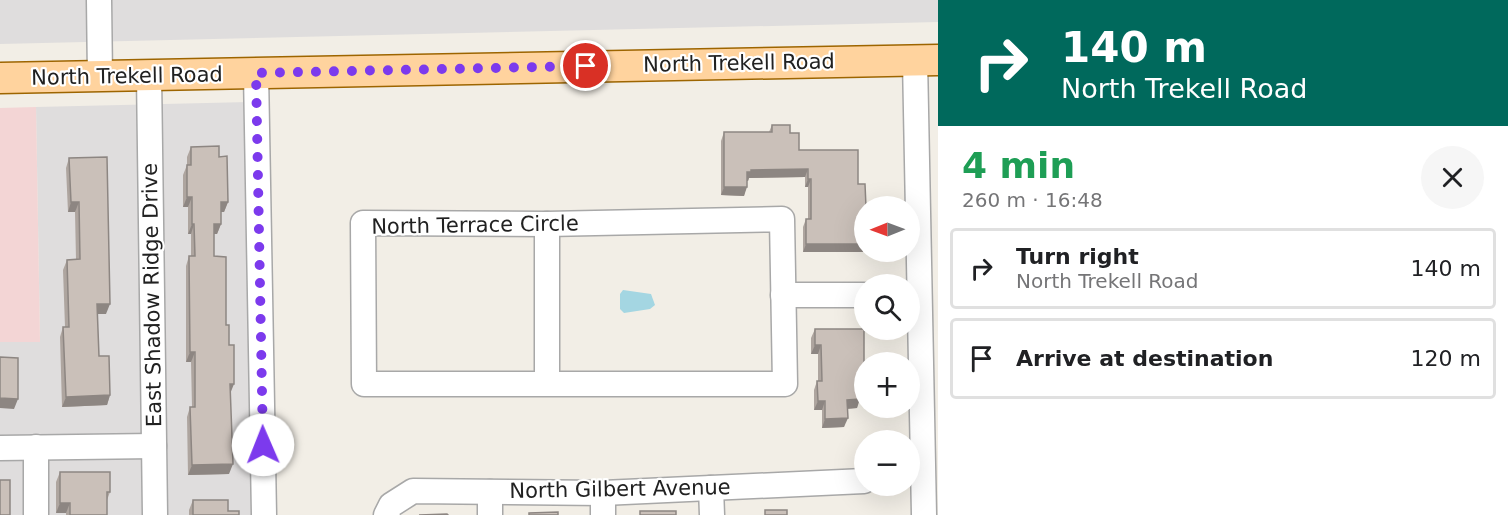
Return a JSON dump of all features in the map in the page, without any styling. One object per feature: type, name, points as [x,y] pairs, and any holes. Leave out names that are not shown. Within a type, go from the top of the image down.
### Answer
[{"type":"main road","name":"North Trekell Road","points":[[0,78],[927,60]]},
{"type":"street","points":[[99,0],[100,76]]},
{"type":"street","points":[[915,274],[927,60]]},
{"type":"street","points":[[256,73],[264,515]]},
{"type":"street","name":"East Shadow Ridge Drive","points":[[149,75],[155,515]]},
{"type":"street","name":"North Terrace Circle","points":[[782,219],[785,384],[547,382],[364,384],[363,223],[547,224],[782,219]]},
{"type":"street","points":[[547,224],[547,382]]},
{"type":"street","points":[[783,295],[854,295]]},
{"type":"street","points":[[916,340],[924,515]]},
{"type":"street","points":[[0,448],[154,446]]},
{"type":"street","points":[[36,447],[36,515]]},
{"type":"street","name":"North Gilbert Avenue","points":[[387,515],[391,505],[413,492],[490,503],[603,504],[711,488],[854,481]]},
{"type":"street","points":[[711,488],[712,515]]},
{"type":"shaded area","points":[[0,0],[938,0],[938,22],[0,44]]},
{"type":"shaded area","points":[[249,102],[255,515],[0,515],[0,342],[40,341],[36,107]]},
{"type":"shaded area","points":[[36,107],[40,342],[0,342],[0,108]]},
{"type":"water","points":[[623,290],[651,294],[655,305],[650,309],[624,313],[620,309],[620,294]]},
{"type":"building","points":[[772,125],[790,125],[790,133],[799,133],[799,150],[858,150],[858,184],[865,184],[866,196],[854,196],[854,244],[806,244],[806,219],[811,219],[811,179],[808,179],[808,169],[751,170],[747,172],[747,187],[724,187],[724,132],[772,132]]},
{"type":"building","points":[[219,146],[219,157],[227,156],[228,202],[221,202],[221,224],[214,224],[214,256],[226,257],[226,325],[229,325],[229,345],[234,345],[234,384],[230,384],[233,464],[192,465],[190,407],[195,407],[195,352],[190,352],[189,256],[195,256],[192,197],[187,197],[187,165],[191,165],[191,147]]},
{"type":"building","points":[[107,157],[110,304],[97,304],[99,356],[109,356],[110,395],[66,397],[63,327],[69,327],[67,260],[80,259],[79,202],[71,202],[69,158]]},
{"type":"building","points":[[815,329],[854,329],[854,340],[864,340],[864,352],[854,352],[854,399],[847,400],[848,418],[825,419],[825,401],[818,401],[817,381],[822,381],[821,345],[815,345]]},
{"type":"building","points":[[0,357],[18,358],[18,399],[0,398]]},
{"type":"building","points":[[60,472],[110,472],[107,515],[70,515],[70,503],[60,503]]},
{"type":"building","points":[[0,480],[10,480],[10,515],[0,515]]},
{"type":"building","points":[[193,500],[228,500],[228,511],[239,511],[239,515],[193,515]]},
{"type":"building","points":[[765,510],[787,510],[787,515],[765,515]]},
{"type":"building","points":[[640,511],[676,511],[676,515],[640,515]]},
{"type":"building","points":[[558,512],[558,515],[529,515],[529,513]]},
{"type":"route","points":[[263,445],[256,73],[586,66]]}]
